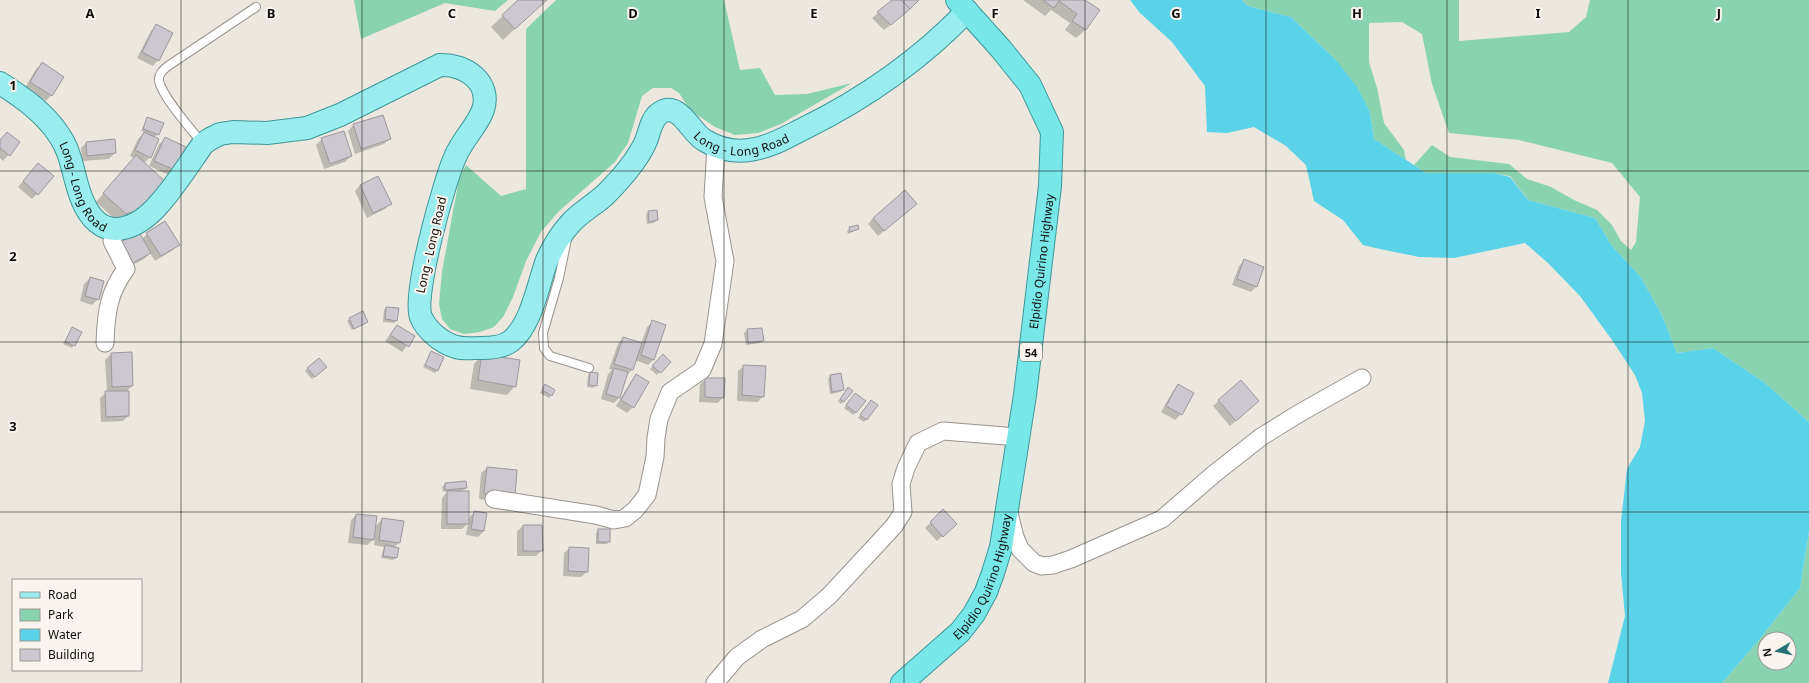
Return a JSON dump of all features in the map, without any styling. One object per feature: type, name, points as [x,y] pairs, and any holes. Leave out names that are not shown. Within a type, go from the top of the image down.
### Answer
[{"type":"highway","name":"Elpidio Quirino Highway","points":[[902,683],[960,632],[974,614],[986,592],[1001,547],[1032,346],[1041,255],[1050,186],[1052,132],[1030,85],[1001,48],[962,5]]},
{"type":"main road","name":"Long - Long Road","points":[[0,83],[16,93],[50,122],[60,136],[68,152],[80,196],[85,206],[98,224],[116,230],[132,226],[160,204],[203,144],[220,134],[233,132],[267,133],[307,128],[340,115],[440,65],[451,65],[464,68],[479,83],[484,93],[483,109],[457,152],[449,171],[430,242],[418,303],[420,316],[429,329],[451,346],[462,348],[500,347],[512,340],[528,316],[547,260],[569,224],[606,194],[632,164],[646,140],[653,120],[659,113],[666,110],[680,114],[702,139],[716,146],[727,150],[741,151],[757,149],[779,141],[830,116],[918,58],[945,34],[962,5]]},
{"type":"street","points":[[494,499],[596,514],[614,520],[625,518],[635,510],[647,495],[655,457],[659,420],[670,392],[702,370],[714,344],[725,261],[713,197],[716,146]]},
{"type":"street","points":[[104,343],[106,320],[115,283],[126,269],[112,241],[116,230]]},
{"type":"street","points":[[1007,504],[1015,537],[1026,557],[1034,563],[1042,566],[1053,565],[1070,559],[1162,519],[1214,474],[1261,437],[1362,378]]},
{"type":"street","points":[[715,683],[737,658],[762,639],[802,619],[824,601],[894,526],[903,512],[901,484],[906,468],[918,443],[943,431],[1019,437]]},
{"type":"lane","points":[[203,144],[170,102],[159,82],[160,76],[168,66],[256,7]]},
{"type":"lane","points":[[569,224],[559,278],[544,333],[544,348],[550,356],[588,368]]},
{"type":"green space","points":[[354,0],[508,0],[495,11],[445,3],[361,39]]},
{"type":"green space","points":[[556,0],[724,0],[740,70],[760,68],[775,95],[807,94],[852,83],[781,124],[758,133],[735,135],[715,127],[690,110],[679,93],[671,88],[653,88],[642,96],[628,143],[615,162],[558,212],[541,232],[526,261],[513,297],[503,317],[494,327],[480,332],[464,334],[450,329],[442,319],[439,304],[442,272],[459,179],[466,165],[501,196],[526,189],[526,29]]},
{"type":"green space","points":[[1242,0],[1459,0],[1459,41],[1569,32],[1586,17],[1590,0],[1809,0],[1809,422],[1765,383],[1713,348],[1677,353],[1661,313],[1640,276],[1612,246],[1595,218],[1528,200],[1510,176],[1494,173],[1426,173],[1414,165],[1432,145],[1450,157],[1509,164],[1527,179],[1551,187],[1574,200],[1597,210],[1612,225],[1621,241],[1631,250],[1636,242],[1640,197],[1612,163],[1519,140],[1449,133],[1432,84],[1422,34],[1402,22],[1369,23],[1369,62],[1377,88],[1384,123],[1404,150],[1406,160],[1374,139],[1370,112],[1336,60],[1291,17],[1248,6]]},
{"type":"green space","points":[[1809,532],[1809,683],[1722,683],[1757,642],[1757,671],[1797,671],[1797,631],[1766,631],[1800,588]]},
{"type":"water","points":[[1130,0],[1242,0],[1248,6],[1291,17],[1336,60],[1357,87],[1370,112],[1374,139],[1426,173],[1494,173],[1510,177],[1528,200],[1595,218],[1612,246],[1640,276],[1661,313],[1677,353],[1713,348],[1765,383],[1809,422],[1809,532],[1800,588],[1766,631],[1757,631],[1757,642],[1722,683],[1608,683],[1625,616],[1621,573],[1621,521],[1627,469],[1640,447],[1645,421],[1642,393],[1635,375],[1580,296],[1548,263],[1525,243],[1454,258],[1419,257],[1363,245],[1343,220],[1314,201],[1306,165],[1286,146],[1254,127],[1227,133],[1207,132],[1205,86],[1172,42],[1140,13]]},
{"type":"building","points":[[518,0],[547,0],[515,29],[502,15]]},
{"type":"building","points":[[892,0],[901,0],[910,9],[891,25],[877,12]]},
{"type":"building","points":[[901,0],[919,0],[910,9]]},
{"type":"building","points":[[1043,0],[1085,0],[1100,10],[1086,30],[1072,21],[1077,14],[1059,1],[1054,8]]},
{"type":"building","points":[[156,24],[173,33],[159,61],[142,52]]},
{"type":"building","points":[[42,62],[64,77],[52,96],[30,82]]},
{"type":"building","points":[[383,115],[391,139],[361,149],[353,124]]},
{"type":"building","points":[[147,117],[164,123],[159,135],[143,129]]},
{"type":"building","points":[[344,131],[352,156],[330,164],[321,138]]},
{"type":"building","points":[[7,132],[20,142],[10,156],[0,148],[0,140]]},
{"type":"building","points":[[144,132],[159,139],[151,158],[135,150]]},
{"type":"building","points":[[165,137],[186,147],[175,170],[154,161]]},
{"type":"building","points":[[115,139],[116,153],[87,156],[86,142]]},
{"type":"building","points":[[136,155],[166,182],[145,208],[126,214],[103,193]]},
{"type":"building","points":[[38,163],[54,176],[38,195],[23,181]]},
{"type":"building","points":[[378,176],[392,204],[373,213],[360,185]]},
{"type":"building","points":[[905,190],[917,204],[884,231],[873,218]]},
{"type":"building","points":[[657,210],[658,220],[649,222],[648,211]]},
{"type":"building","points":[[165,221],[180,245],[161,256],[146,233]]},
{"type":"building","points":[[858,225],[859,229],[850,232],[849,227]]},
{"type":"building","points":[[139,232],[151,253],[133,263],[121,242]]},
{"type":"building","points":[[1244,259],[1264,267],[1257,287],[1237,279]]},
{"type":"building","points":[[90,277],[104,281],[99,300],[85,296]]},
{"type":"building","points":[[386,307],[399,308],[397,321],[385,319]]},
{"type":"building","points":[[363,311],[368,322],[354,329],[349,318]]},
{"type":"building","points":[[652,320],[666,325],[654,360],[641,355]]},
{"type":"building","points":[[397,325],[415,336],[409,347],[390,335]]},
{"type":"building","points":[[72,327],[82,332],[75,346],[65,342]]},
{"type":"building","points":[[762,328],[764,341],[748,343],[747,329]]},
{"type":"building","points":[[623,337],[642,343],[633,370],[614,364]]},
{"type":"building","points":[[431,351],[444,357],[438,371],[425,365]]},
{"type":"building","points":[[132,352],[133,386],[112,387],[111,353]]},
{"type":"building","points":[[482,354],[520,360],[516,387],[478,380]]},
{"type":"building","points":[[663,354],[671,362],[661,373],[652,366]]},
{"type":"building","points":[[319,358],[327,367],[315,377],[307,368]]},
{"type":"building","points":[[743,365],[766,366],[764,397],[742,395]]},
{"type":"building","points":[[614,368],[628,372],[620,398],[606,394]]},
{"type":"building","points":[[590,372],[598,373],[597,386],[589,385]]},
{"type":"building","points":[[841,373],[844,390],[832,392],[830,375]]},
{"type":"building","points":[[636,374],[649,382],[634,408],[621,400]]},
{"type":"building","points":[[705,378],[725,378],[724,398],[705,397]]},
{"type":"building","points":[[1241,380],[1259,401],[1236,421],[1218,400]]},
{"type":"building","points":[[545,384],[555,390],[552,396],[542,390]]},
{"type":"building","points":[[1178,384],[1194,393],[1182,415],[1166,406]]},
{"type":"building","points":[[848,387],[853,391],[844,402],[840,399]]},
{"type":"building","points":[[105,391],[129,391],[129,416],[106,417]]},
{"type":"building","points":[[855,393],[866,401],[856,413],[846,405]]},
{"type":"building","points":[[871,400],[878,405],[867,420],[860,415]]},
{"type":"building","points":[[487,467],[517,470],[515,497],[484,493]]},
{"type":"building","points":[[466,481],[467,488],[445,490],[445,483]]},
{"type":"building","points":[[447,491],[469,491],[469,524],[447,524]]},
{"type":"building","points":[[943,509],[957,524],[943,537],[930,522]]},
{"type":"building","points":[[474,511],[487,513],[484,531],[471,529]]},
{"type":"building","points":[[356,514],[377,516],[374,540],[353,537]]},
{"type":"building","points":[[382,518],[404,521],[400,543],[379,540]]},
{"type":"building","points":[[523,525],[542,525],[543,551],[523,551]]},
{"type":"building","points":[[598,529],[610,529],[610,542],[598,542]]},
{"type":"building","points":[[385,545],[399,548],[397,558],[383,556]]},
{"type":"building","points":[[569,547],[589,548],[588,572],[568,571]]}]
